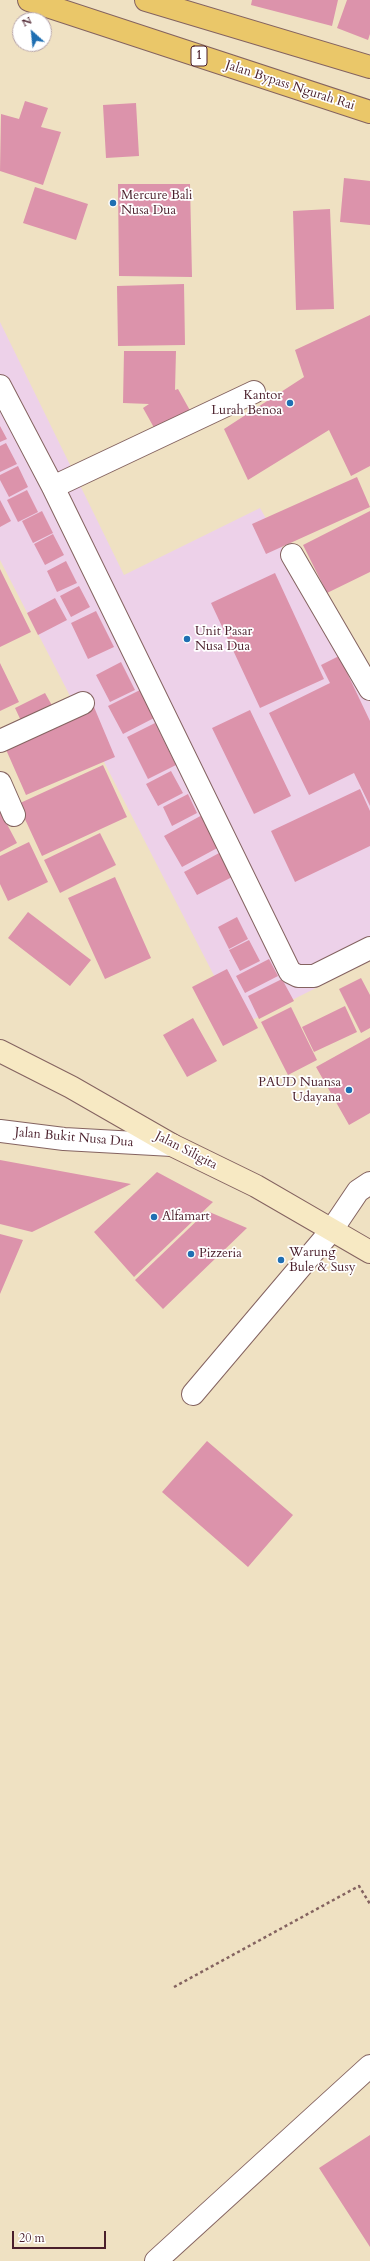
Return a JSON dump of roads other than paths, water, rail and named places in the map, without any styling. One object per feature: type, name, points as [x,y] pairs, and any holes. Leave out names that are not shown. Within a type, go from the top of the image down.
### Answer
[{"type":"highway","name":"Jalan Bypass Ngurah Rai","points":[[28,0],[370,112]]},
{"type":"highway","points":[[146,0],[370,67]]},
{"type":"main road","name":"Jalan Siligita","points":[[0,1051],[71,1086],[172,1145],[256,1186],[331,1231],[370,1252]]},
{"type":"street","points":[[0,386],[53,487],[290,972],[298,976],[314,976],[370,948]]},
{"type":"street","points":[[53,487],[254,392]]},
{"type":"street","points":[[292,555],[370,689]]},
{"type":"street","points":[[0,741],[83,703]]},
{"type":"street","points":[[0,783],[14,815]]},
{"type":"street","name":"Jalan Bukit Nusa Dua","points":[[0,1131],[64,1139],[172,1145]]},
{"type":"street","points":[[193,1394],[331,1231],[358,1192],[370,1183]]},
{"type":"street","points":[[156,2261],[370,2066]]},
{"type":"place","name":"Mercure Bali Nusa Dua","points":[[113,203]]},
{"type":"place","name":"Kantor Lurah Benoa","points":[[290,403]]},
{"type":"place","name":"Unit Pasar Nusa Dua","points":[[187,639]]},
{"type":"place","name":"PAUD Nuansa Udayana","points":[[349,1090]]},
{"type":"place","name":"Alfamart","points":[[154,1217]]},
{"type":"place","name":"Pizzeria","points":[[191,1254]]},
{"type":"place","name":"Warung Bule & Susy","points":[[281,1260]]}]
